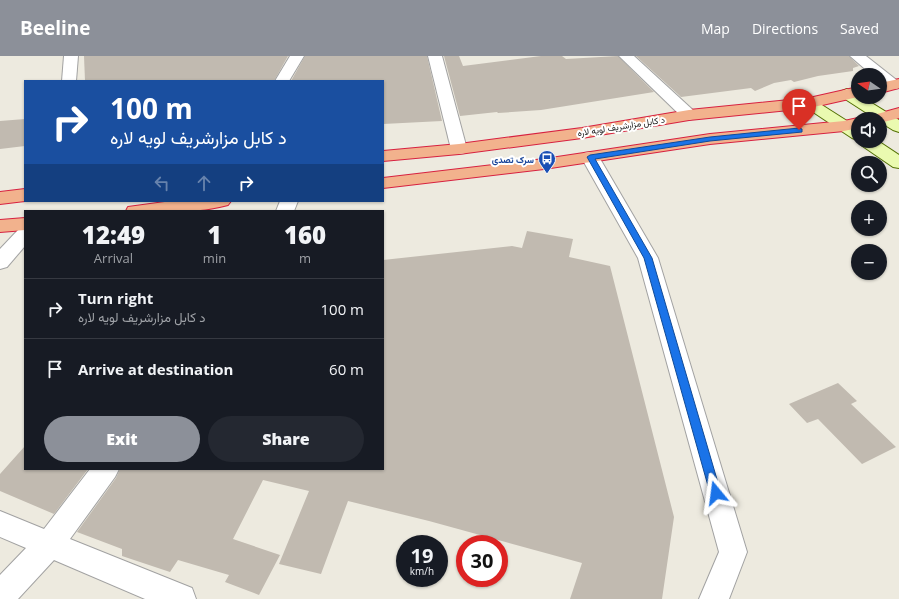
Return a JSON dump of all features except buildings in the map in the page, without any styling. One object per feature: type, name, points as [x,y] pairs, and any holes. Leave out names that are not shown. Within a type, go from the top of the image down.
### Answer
[{"type":"highway","name":"د کابل مزارشریف لویه لاره","points":[[384,156],[459,149],[582,133],[689,115],[809,103],[851,93]]},
{"type":"highway","points":[[384,183],[544,164],[710,139],[851,128]]},
{"type":"highway","points":[[0,198],[24,195]]},
{"type":"highway","points":[[144,210],[213,202]]},
{"type":"highway","points":[[0,226],[24,224]]},
{"type":"main road","points":[[809,103],[851,127]]},
{"type":"main road","points":[[869,104],[881,112]]},
{"type":"main road","points":[[887,116],[899,126]]},
{"type":"main road","points":[[877,148],[899,163]]},
{"type":"street","points":[[70,80],[71,56]]},
{"type":"street","points":[[283,80],[297,56]]},
{"type":"street","points":[[435,56],[459,149]]},
{"type":"street","points":[[626,56],[689,115]]},
{"type":"street","points":[[857,56],[891,85]]},
{"type":"street","points":[[590,157],[648,258],[733,552],[714,599]]},
{"type":"street","points":[[0,262],[24,235]]},
{"type":"street","points":[[0,596],[50,544],[105,470]]},
{"type":"street","points":[[0,524],[181,599]]},
{"type":"place","name":"سرک تصدی","points":[[547,174]]},
{"type":"route","points":[[716,493],[648,258],[590,157],[710,139],[799,130]]}]
